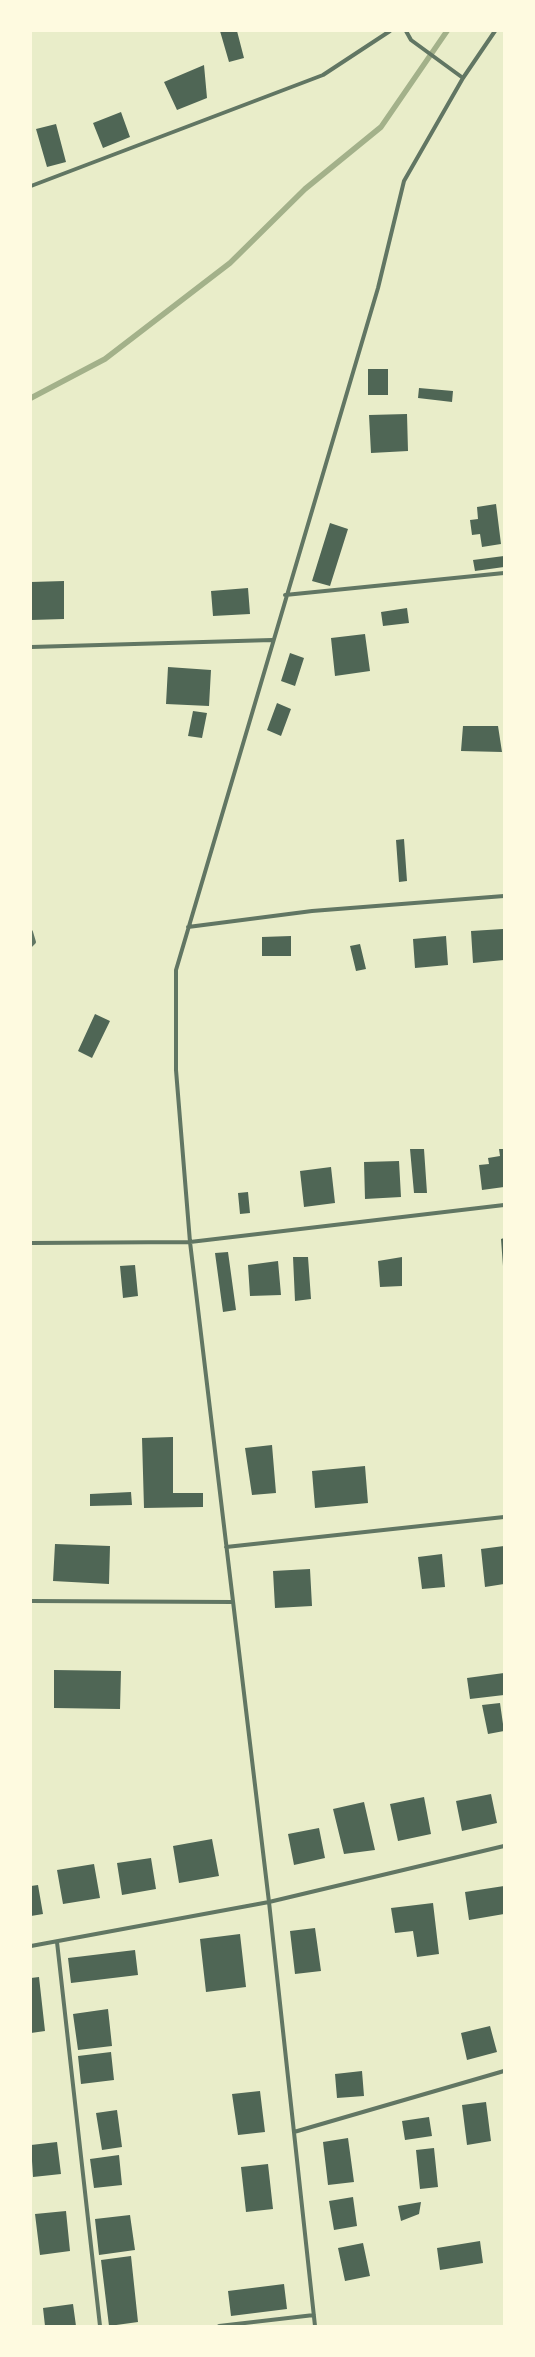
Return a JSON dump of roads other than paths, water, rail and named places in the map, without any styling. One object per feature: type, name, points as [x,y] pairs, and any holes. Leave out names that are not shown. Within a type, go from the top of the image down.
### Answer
[{"type":"street","points":[[31,186],[322,75],[390,31]]},
{"type":"street","points":[[406,31],[411,40],[463,78]]},
{"type":"street","points":[[315,2326],[269,1902],[190,1242],[176,1070],[176,970],[285,595],[378,288],[404,181],[463,78],[495,31]]},
{"type":"street","points":[[285,595],[504,573]]},
{"type":"street","points":[[31,647],[272,640]]},
{"type":"street","points":[[188,927],[312,911],[504,896]]},
{"type":"street","points":[[31,932],[34,942],[31,945]]},
{"type":"street","points":[[31,1243],[190,1242],[504,1205]]},
{"type":"street","points":[[226,1547],[504,1517]]},
{"type":"street","points":[[31,1601],[233,1602]]},
{"type":"street","points":[[31,1946],[269,1902],[504,1846]]},
{"type":"street","points":[[57,1942],[100,2326]]},
{"type":"street","points":[[294,2132],[504,2071]]},
{"type":"street","points":[[219,2326],[314,2314]]},
{"type":"waterway","points":[[31,398],[105,359],[230,263],[305,189],[381,127],[447,31]]}]
